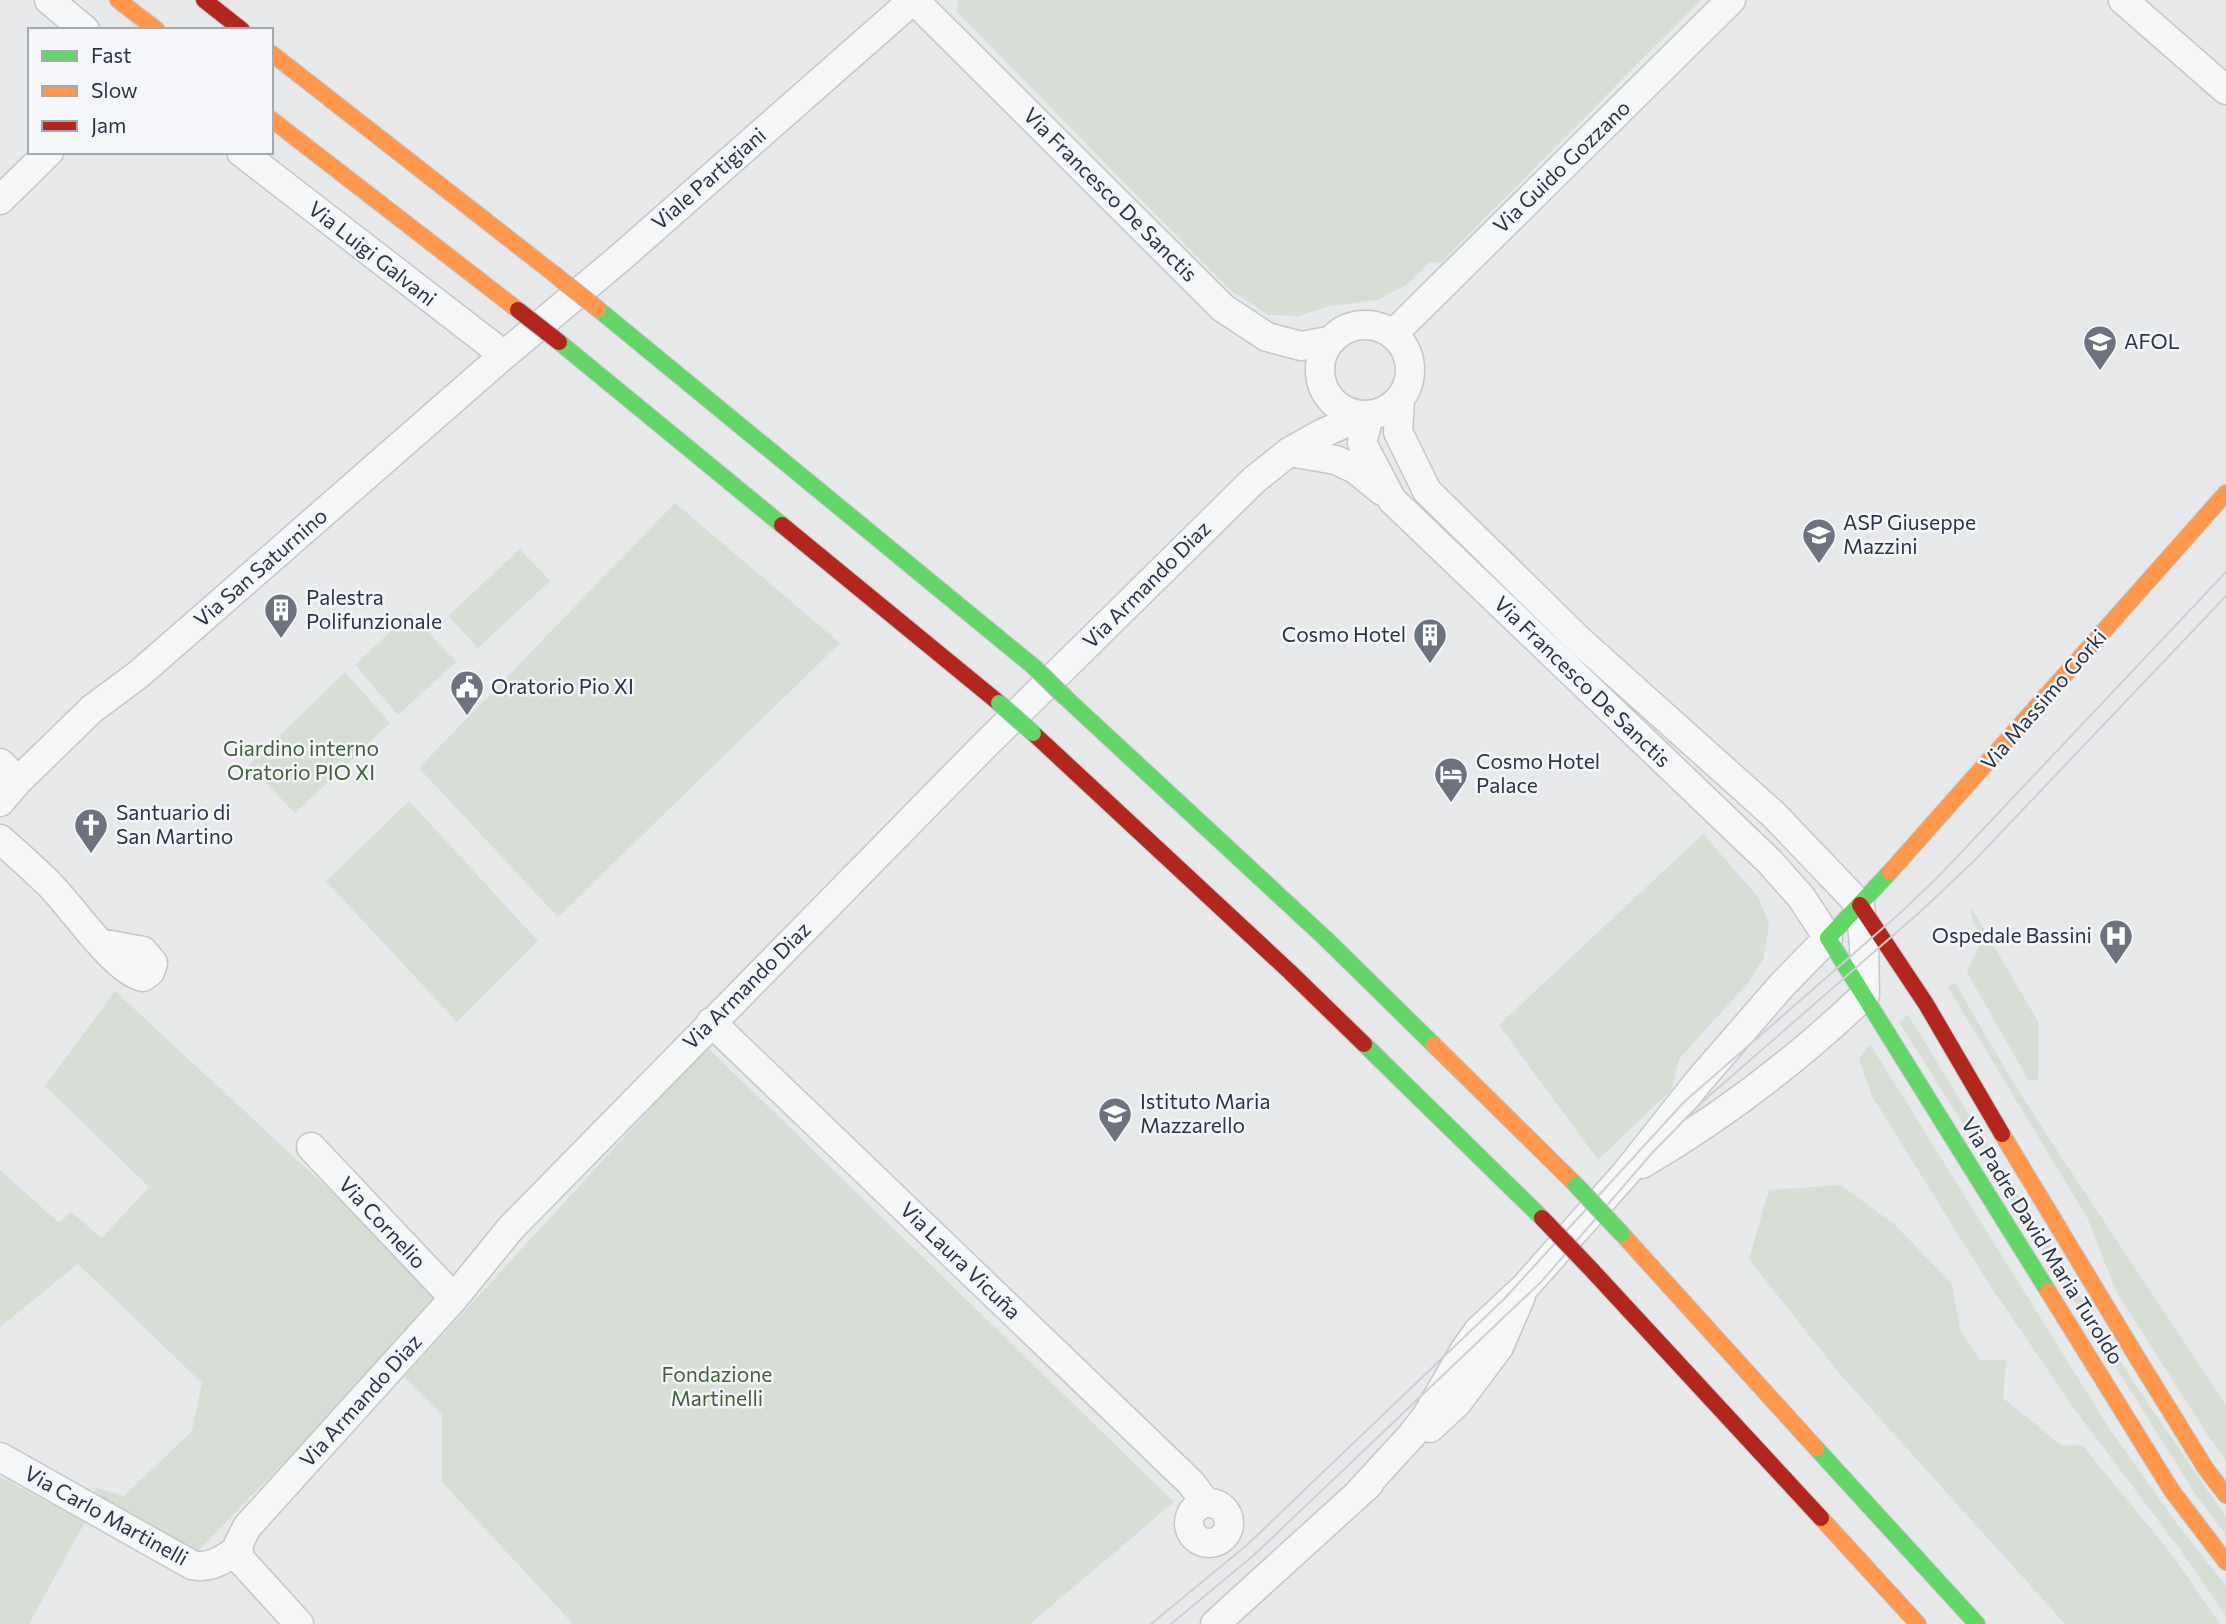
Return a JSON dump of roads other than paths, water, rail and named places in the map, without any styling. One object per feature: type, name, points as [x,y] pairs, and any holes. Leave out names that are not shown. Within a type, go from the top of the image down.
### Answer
[{"type":"main road","points":[[118,0],[154,28]]},
{"type":"main road","points":[[204,0],[239,28]]},
{"type":"main road","points":[[273,54],[598,309],[1034,667],[1325,938],[1576,1185],[1977,1624]]},
{"type":"main road","points":[[273,121],[559,342],[1033,733],[1290,972],[1542,1218],[1919,1624]]},
{"type":"main road","name":"Via Massimo Gorki","points":[[1828,938],[1925,835],[2226,493]]},
{"type":"main road","name":"Via Padre David Maria Turoldo","points":[[1860,905],[1880,931],[1922,998],[2085,1277],[2206,1469],[2226,1494]]},
{"type":"main road","name":"Via Padre David Maria Turoldo","points":[[1828,938],[2165,1479],[2226,1562]]},
{"type":"street","points":[[49,0],[83,28]]},
{"type":"street","name":"Via Francesco De Sanctis","points":[[914,0],[1223,308],[1266,337],[1301,346],[1329,341]]},
{"type":"street","name":"Viale Partigiani","points":[[504,355],[620,258],[914,0]]},
{"type":"street","name":"Via Guido Gozzano","points":[[1393,334],[1731,0]]},
{"type":"street","points":[[2123,0],[2226,90]]},
{"type":"street","points":[[0,200],[47,154]]},
{"type":"street","name":"Via Luigi Galvani","points":[[244,154],[504,355]]},
{"type":"street","points":[[1360,324],[1377,326],[1393,334],[1404,347],[1410,364],[1409,383],[1400,400],[1381,413],[1366,416],[1342,410],[1327,396],[1320,377],[1321,358],[1329,341],[1343,330],[1360,324]]},
{"type":"street","name":"Via San Saturnino","points":[[0,802],[9,772],[139,674],[504,355]]},
{"type":"street","name":"Via Francesco De Sanctis","points":[[1400,400],[1398,432],[1427,491],[1580,641],[1774,815],[1860,905]]},
{"type":"street","name":"Via Francesco De Sanctis","points":[[1366,416],[1362,443],[1392,499],[1770,862],[1801,897],[1828,938]]},
{"type":"street","name":"Via Armando Diaz","points":[[238,1549],[241,1536],[247,1527],[454,1298],[510,1229],[964,766],[1254,480],[1289,452],[1321,434],[1366,416]]},
{"type":"street","points":[[1289,452],[1336,460],[1355,469],[1392,499]]},
{"type":"street","points":[[0,839],[48,883],[100,943]]},
{"type":"street","points":[[1860,905],[1865,995]]},
{"type":"street","name":"Via Massimo Gorki","points":[[1215,1624],[1356,1496],[1411,1436],[1426,1417],[1464,1350],[1478,1331],[1525,1287],[1626,1173],[1698,1082],[1828,938]]},
{"type":"street","name":"Via Massimo Gorki","points":[[1626,1173],[1689,1137],[1733,1105],[1824,1034],[1865,995]]},
{"type":"street","name":"Via Laura Vicuña","points":[[711,1022],[1191,1483],[1206,1503]]},
{"type":"street","name":"Via Cornelio","points":[[311,1147],[454,1298]]},
{"type":"street","name":"Via Carlo Martinelli","points":[[0,1457],[192,1565],[216,1564],[238,1549]]},
{"type":"street","points":[[238,1549],[244,1564],[299,1624]]},
{"type":"tram line","points":[[1151,1624],[1247,1545],[1505,1298],[1684,1102],[1937,878],[2226,572]]},
{"type":"tram line","points":[[1171,1624],[1254,1555],[1542,1281],[1652,1153],[1702,1102],[1921,911],[1974,861],[2226,596]]},
{"type":"place","name":"AFOL","points":[[2100,372]]},
{"type":"place","name":"ASP Giuseppe Mazzini","points":[[1819,565]]},
{"type":"place","name":"Palestra Polifunzionale","points":[[281,640]]},
{"type":"place","name":"Cosmo Hotel","points":[[1430,665]]},
{"type":"place","name":"Oratorio Pio XI","points":[[467,717]]},
{"type":"place","name":"Cosmo Hotel Palace","points":[[1451,804]]},
{"type":"place","name":"Santuario di San Martino","points":[[91,855]]},
{"type":"place","name":"Ospedale Bassini","points":[[2116,966]]},
{"type":"place","name":"Istituto Maria Mazzarello","points":[[1115,1144]]},
{"type":"park label","name":"Giardino interno Oratorio PIO XI","points":[[301,761]]},
{"type":"park label","name":"Fondazione Martinelli","points":[[717,1387]]}]
